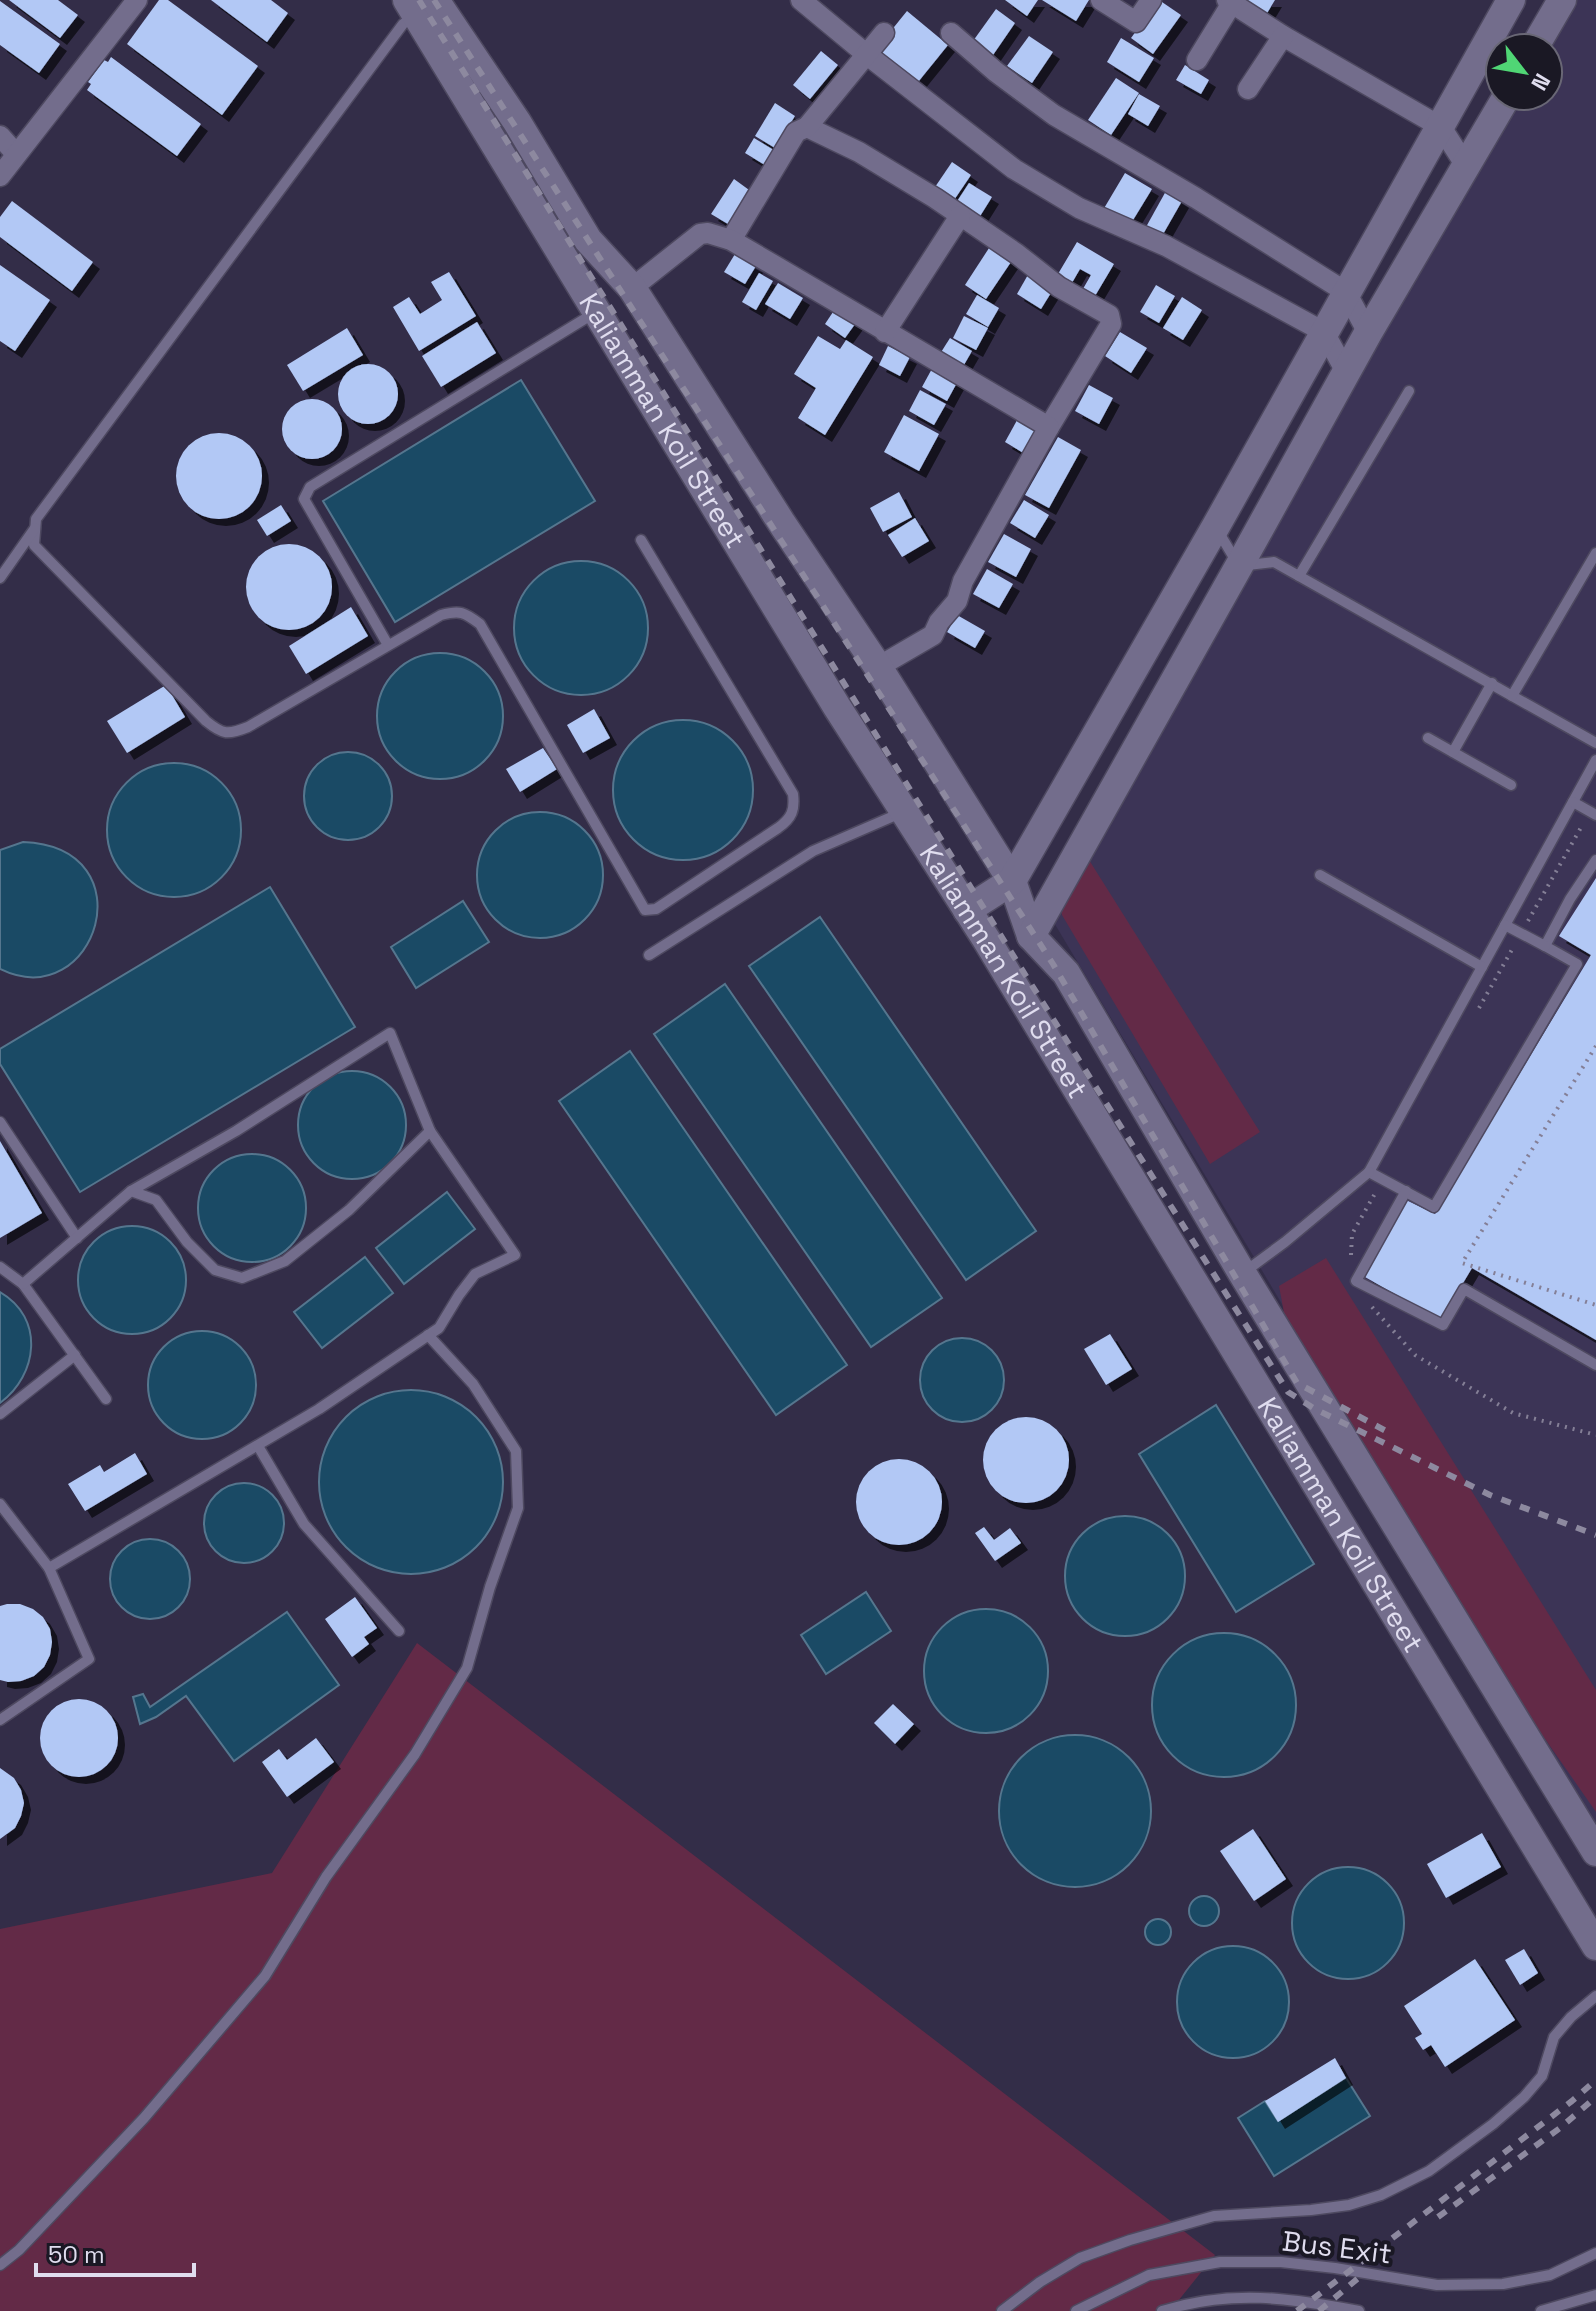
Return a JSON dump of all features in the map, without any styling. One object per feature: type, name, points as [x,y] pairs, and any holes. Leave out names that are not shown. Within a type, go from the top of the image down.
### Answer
[{"type":"main road","points":[[967,910],[1012,881],[1216,526],[1511,0]]},
{"type":"main road","points":[[1543,32],[1562,0]]},
{"type":"main road","name":"Kaliamman Koil Street","points":[[419,5],[517,122],[588,240],[632,288],[781,522],[878,667],[1012,881],[1031,936],[1066,973],[1242,1273],[1596,1852]]},
{"type":"main road","name":"Kaliamman Koil Street","points":[[419,5],[790,631],[986,939],[1596,1946]]},
{"type":"main road","points":[[986,939],[1031,936],[1368,333],[1498,112]]},
{"type":"street","points":[[0,176],[137,0]]},
{"type":"street","points":[[801,0],[1014,169],[1079,208],[1166,246],[1324,332],[1346,372]]},
{"type":"street","points":[[1101,0],[1136,22],[1151,0]]},
{"type":"street","points":[[1197,60],[1229,2],[1441,127],[1466,166]]},
{"type":"street","points":[[731,240],[791,138],[807,127],[884,33]]},
{"type":"street","points":[[951,33],[996,72],[1054,115],[1196,198],[1346,292],[1368,333]]},
{"type":"street","points":[[1248,89],[1283,36]]},
{"type":"street","points":[[807,127],[859,152],[1017,254],[1059,287],[1111,317],[1111,324],[963,581],[957,601],[939,622],[933,635],[878,667]]},
{"type":"street","points":[[0,136],[16,154]]},
{"type":"street","points":[[885,332],[960,216]]},
{"type":"street","points":[[632,288],[700,234],[708,233],[731,240],[1049,427]]},
{"type":"lane","points":[[419,5],[36,519],[34,545],[217,730],[230,734],[248,727],[441,615],[466,613],[480,624],[645,910],[656,909],[778,828],[788,821],[795,809],[793,794],[641,540]]},
{"type":"lane","points":[[388,645],[304,499],[310,487],[598,311]]},
{"type":"lane","points":[[1299,576],[1409,391]]},
{"type":"lane","points":[[1216,526],[1239,566],[1274,562],[1596,743]]},
{"type":"lane","points":[[0,578],[35,528]]},
{"type":"lane","points":[[1512,696],[1596,553]]},
{"type":"lane","points":[[1453,752],[1492,683]]},
{"type":"lane","points":[[1428,738],[1511,785]]},
{"type":"lane","points":[[1242,1273],[1285,1242],[1369,1172],[1596,760]]},
{"type":"lane","points":[[1573,802],[1596,815]]},
{"type":"lane","points":[[649,955],[813,851],[905,811]]},
{"type":"lane","points":[[1545,946],[1570,899],[1596,860]]},
{"type":"lane","points":[[1320,875],[1482,967]]},
{"type":"lane","points":[[1369,1172],[1434,1207],[1577,964],[1505,925]]},
{"type":"lane","points":[[23,1284],[131,1191],[236,1131],[390,1033],[430,1131],[515,1255],[475,1274],[439,1328],[319,1409],[49,1568]]},
{"type":"lane","points":[[0,1122],[77,1238]]},
{"type":"lane","points":[[131,1191],[156,1200],[187,1242],[215,1270],[242,1278],[285,1261],[307,1244],[349,1210],[430,1131]]},
{"type":"lane","points":[[1406,1191],[1356,1281],[1443,1325],[1464,1289],[1596,1365]]},
{"type":"lane","points":[[0,1267],[23,1284],[106,1399]]},
{"type":"lane","points":[[0,2265],[19,2250],[144,2118],[265,1976],[326,1877],[415,1754],[467,1668],[490,1587],[518,1508],[516,1451],[473,1384],[428,1335]]},
{"type":"lane","points":[[0,1414],[75,1355]]},
{"type":"lane","points":[[258,1446],[304,1524],[399,1631]]},
{"type":"lane","points":[[0,1504],[49,1568],[89,1659],[0,1720]]},
{"type":"lane","points":[[1002,2311],[1040,2282],[1080,2258],[1130,2240],[1214,2216],[1349,2205],[1381,2195],[1429,2171],[1524,2097],[1542,2076],[1554,2037],[1571,2017],[1596,1996]]},
{"type":"lane","name":"Bus Exit","points":[[1076,2311],[1149,2275],[1220,2262],[1281,2262],[1437,2285],[1503,2284],[1550,2275],[1596,2253]]},
{"type":"lane","points":[[1541,2311],[1596,2295]]},
{"type":"lane","points":[[1162,2311],[1223,2297],[1275,2297],[1359,2311]]},
{"type":"path","points":[[1596,1046],[1462,1263],[1596,1305]]},
{"type":"shaded area","points":[[1569,0],[1596,0],[1596,1829],[1041,901],[1505,112],[1564,112],[1564,32],[1555,32]]},
{"type":"shaded area","points":[[1084,852],[1260,1132],[1210,1164],[1062,915],[1060,903]]},
{"type":"shaded area","points":[[1326,1258],[1596,1690],[1596,1812],[1297,1383],[1279,1286]]},
{"type":"shaded area","points":[[417,1643],[1215,2255],[1170,2311],[0,2311],[0,1929],[272,1873]]},
{"type":"water","points":[[521,380],[595,501],[395,622],[323,501]]},
{"type":"water","points":[[581,561],[607,566],[628,581],[643,602],[648,628],[643,654],[628,675],[607,690],[581,695],[555,690],[534,675],[519,654],[514,628],[519,602],[534,581],[555,566]]},
{"type":"water","points":[[440,653],[464,658],[485,671],[498,692],[503,716],[498,740],[485,761],[464,774],[440,779],[416,774],[395,761],[382,740],[377,716],[382,692],[395,671],[416,658]]},
{"type":"water","points":[[683,720],[710,726],[732,741],[747,763],[753,790],[747,817],[732,839],[710,854],[683,860],[656,854],[634,839],[619,817],[613,790],[619,763],[634,741],[656,726]]},
{"type":"water","points":[[348,752],[365,755],[379,765],[389,779],[392,796],[389,813],[379,827],[365,837],[348,840],[331,837],[317,827],[307,813],[304,796],[307,779],[317,765],[331,755]]},
{"type":"water","points":[[174,763],[200,768],[221,783],[236,804],[241,830],[236,856],[221,877],[200,892],[174,897],[148,892],[127,877],[112,856],[107,830],[112,804],[127,783],[148,768]]},
{"type":"water","points":[[540,812],[564,816],[585,830],[599,851],[603,875],[599,899],[585,920],[564,934],[540,938],[516,934],[495,920],[481,899],[477,875],[481,851],[495,830],[516,816]]},
{"type":"water","points":[[23,842],[62,851],[86,871],[97,897],[95,925],[83,951],[62,970],[34,977],[0,969],[0,850]]},
{"type":"water","points":[[270,887],[355,1027],[80,1192],[0,1064],[0,1049]]},
{"type":"water","points":[[463,901],[489,942],[416,988],[391,947]]},
{"type":"water","points":[[820,917],[1036,1231],[966,1280],[749,966]]},
{"type":"water","points":[[725,984],[942,1298],[871,1347],[654,1034]]},
{"type":"water","points":[[630,1051],[847,1365],[776,1415],[559,1101]]},
{"type":"water","points":[[352,1071],[373,1075],[390,1087],[402,1104],[406,1125],[402,1146],[390,1163],[373,1175],[352,1179],[331,1175],[314,1163],[302,1146],[298,1125],[302,1104],[314,1087],[331,1075]]},
{"type":"water","points":[[252,1154],[273,1158],[290,1170],[302,1187],[306,1208],[302,1229],[290,1246],[273,1258],[252,1262],[231,1258],[214,1246],[202,1229],[198,1208],[202,1187],[214,1170],[231,1158]]},
{"type":"water","points":[[447,1192],[475,1229],[404,1284],[376,1248]]},
{"type":"water","points":[[132,1226],[153,1230],[170,1242],[182,1259],[186,1280],[182,1301],[170,1318],[153,1330],[132,1334],[111,1330],[94,1318],[82,1301],[78,1280],[82,1259],[94,1242],[111,1230]]},
{"type":"water","points":[[365,1257],[393,1293],[322,1348],[294,1312]]},
{"type":"water","points":[[0,1292],[24,1316],[30,1331],[31,1347],[22,1378],[0,1403]]},
{"type":"water","points":[[202,1331],[223,1335],[240,1347],[252,1364],[256,1385],[252,1406],[240,1423],[223,1435],[202,1439],[181,1435],[164,1423],[152,1406],[148,1385],[152,1364],[164,1347],[181,1335]]},
{"type":"water","points":[[962,1338],[978,1341],[992,1350],[1001,1364],[1004,1380],[1001,1396],[992,1410],[978,1419],[962,1422],[946,1419],[932,1410],[923,1396],[920,1380],[923,1364],[932,1350],[946,1341]]},
{"type":"water","points":[[411,1390],[446,1397],[476,1417],[496,1447],[503,1482],[496,1517],[476,1547],[446,1567],[411,1574],[376,1567],[346,1547],[326,1517],[319,1482],[326,1447],[346,1417],[376,1397]]},
{"type":"water","points":[[1216,1405],[1314,1564],[1236,1612],[1139,1454]]},
{"type":"water","points":[[244,1483],[259,1486],[272,1495],[281,1508],[284,1523],[281,1538],[272,1551],[259,1560],[244,1563],[229,1560],[216,1551],[207,1538],[204,1523],[207,1508],[216,1495],[229,1486]]},
{"type":"water","points":[[1125,1516],[1148,1520],[1168,1533],[1181,1553],[1185,1576],[1181,1599],[1168,1619],[1148,1632],[1125,1636],[1102,1632],[1082,1619],[1069,1599],[1065,1576],[1069,1553],[1082,1533],[1102,1520]]},
{"type":"water","points":[[150,1539],[165,1542],[178,1551],[187,1564],[190,1579],[187,1594],[178,1607],[165,1616],[150,1619],[135,1616],[122,1607],[113,1594],[110,1579],[113,1564],[122,1551],[135,1542]]},
{"type":"water","points":[[866,1592],[891,1631],[826,1674],[801,1635]]},
{"type":"water","points":[[986,1609],[1010,1614],[1030,1627],[1043,1647],[1048,1671],[1043,1695],[1030,1715],[1010,1728],[986,1733],[962,1728],[942,1715],[929,1695],[924,1671],[929,1647],[942,1627],[962,1614]]},
{"type":"water","points":[[287,1612],[339,1685],[234,1761],[186,1696],[140,1724],[133,1697],[143,1694],[150,1707]]},
{"type":"water","points":[[1224,1633],[1251,1639],[1275,1654],[1290,1678],[1296,1705],[1290,1732],[1275,1756],[1251,1771],[1224,1777],[1197,1771],[1173,1756],[1158,1732],[1152,1705],[1158,1678],[1173,1654],[1197,1639]]},
{"type":"water","points":[[1075,1735],[1104,1741],[1128,1758],[1145,1782],[1151,1811],[1145,1840],[1128,1864],[1104,1881],[1075,1887],[1046,1881],[1022,1864],[1005,1840],[999,1811],[1005,1782],[1022,1758],[1046,1741]]},
{"type":"water","points":[[1348,1867],[1369,1871],[1388,1883],[1400,1902],[1404,1923],[1400,1944],[1388,1963],[1369,1975],[1348,1979],[1327,1975],[1308,1963],[1296,1944],[1292,1923],[1296,1902],[1308,1883],[1327,1871]]},
{"type":"water","points":[[1204,1896],[1215,1900],[1219,1911],[1215,1922],[1204,1926],[1193,1922],[1189,1911],[1193,1900]]},
{"type":"water","points":[[1158,1919],[1167,1923],[1171,1932],[1167,1941],[1158,1945],[1149,1941],[1145,1932],[1149,1923]]},
{"type":"water","points":[[1233,1946],[1254,1950],[1273,1962],[1285,1981],[1289,2002],[1285,2023],[1273,2042],[1254,2054],[1233,2058],[1212,2054],[1193,2042],[1181,2023],[1177,2002],[1181,1981],[1193,1962],[1212,1950]]},
{"type":"water","points":[[1346,2078],[1370,2116],[1274,2176],[1238,2118],[1265,2101],[1278,2121]]},
{"type":"building","points":[[9,0],[58,0],[78,15],[60,38]]},
{"type":"building","points":[[159,0],[168,0],[258,66],[222,115],[127,44]]},
{"type":"building","points":[[211,0],[271,0],[288,13],[267,42]]},
{"type":"building","points":[[1005,0],[1038,0],[1027,16]]},
{"type":"building","points":[[1042,0],[1089,0],[1076,21]]},
{"type":"building","points":[[1159,0],[1181,15],[1153,54],[1131,38]]},
{"type":"building","points":[[1240,0],[1275,0],[1264,18]]},
{"type":"building","points":[[0,1],[60,44],[39,73],[0,45]]},
{"type":"building","points":[[996,9],[1015,23],[993,55],[973,41]]},
{"type":"building","points":[[907,11],[948,45],[914,87],[873,53]]},
{"type":"building","points":[[1029,36],[1053,52],[1032,83],[1007,66]]},
{"type":"building","points":[[1121,38],[1154,58],[1139,82],[1107,62]]},
{"type":"building","points":[[821,51],[838,65],[810,99],[793,85]]},
{"type":"building","points":[[111,57],[201,124],[177,156],[87,90],[91,84],[88,82],[104,60],[108,62]]},
{"type":"building","points":[[1185,65],[1209,80],[1201,94],[1176,80]]},
{"type":"building","points":[[1116,78],[1139,93],[1111,135],[1088,120]]},
{"type":"building","points":[[1139,94],[1160,106],[1148,126],[1128,114]]},
{"type":"building","points":[[775,103],[795,116],[775,148],[755,136]]},
{"type":"building","points":[[754,138],[777,152],[768,167],[745,153]]},
{"type":"building","points":[[952,162],[971,175],[952,203],[933,190]]},
{"type":"building","points":[[1125,173],[1152,189],[1130,225],[1103,210]]},
{"type":"building","points":[[734,179],[756,195],[733,227],[711,214]]},
{"type":"building","points":[[969,183],[992,197],[977,221],[954,206]]},
{"type":"building","points":[[1166,191],[1182,201],[1162,236],[1146,227]]},
{"type":"building","points":[[12,201],[93,262],[72,291],[0,237],[0,217]]},
{"type":"building","points":[[1077,242],[1114,264],[1092,301],[1080,294],[1091,275],[1080,269],[1069,288],[1055,279]]},
{"type":"building","points":[[991,245],[1013,259],[986,299],[965,285]]},
{"type":"building","points":[[735,254],[756,266],[745,284],[724,272]]},
{"type":"building","points":[[0,265],[50,300],[15,351],[0,341]]},
{"type":"building","points":[[449,272],[476,316],[419,351],[393,307],[409,297],[420,314],[442,300],[431,282]]},
{"type":"building","points":[[759,273],[773,281],[756,310],[742,302]]},
{"type":"building","points":[[1029,273],[1054,288],[1041,309],[1017,294]]},
{"type":"building","points":[[778,283],[803,298],[790,319],[765,304]]},
{"type":"building","points":[[1156,285],[1175,296],[1159,323],[1140,312]]},
{"type":"building","points":[[977,295],[999,308],[988,327],[966,314]]},
{"type":"building","points":[[1182,297],[1202,310],[1183,340],[1163,328]]},
{"type":"building","points":[[837,306],[858,320],[845,338],[825,324]]},
{"type":"building","points":[[964,316],[988,328],[976,350],[953,338]]},
{"type":"building","points":[[477,322],[496,353],[441,387],[422,356]]},
{"type":"building","points":[[347,328],[363,355],[303,391],[287,365]]},
{"type":"building","points":[[1120,332],[1147,348],[1131,373],[1105,356]]},
{"type":"building","points":[[818,336],[840,349],[846,340],[873,357],[825,435],[798,418],[816,388],[794,374]]},
{"type":"building","points":[[950,338],[972,351],[961,370],[938,357]]},
{"type":"building","points":[[888,346],[910,357],[900,376],[879,365]]},
{"type":"building","points":[[368,364],[380,366],[389,373],[396,382],[396,406],[389,415],[380,422],[368,424],[356,422],[347,415],[340,406],[338,394],[340,382],[347,373],[356,366]]},
{"type":"building","points":[[934,365],[959,379],[947,401],[922,387]]},
{"type":"building","points":[[1089,385],[1113,398],[1099,424],[1075,411]]},
{"type":"building","points":[[920,390],[946,404],[934,425],[909,411]]},
{"type":"building","points":[[312,399],[324,401],[333,408],[340,417],[340,441],[333,450],[324,457],[312,459],[300,457],[291,450],[284,441],[282,429],[284,417],[291,408],[300,401]]},
{"type":"building","points":[[904,415],[939,434],[919,471],[884,452]]},
{"type":"building","points":[[1020,415],[1040,427],[1025,454],[1005,442]]},
{"type":"building","points":[[219,433],[236,436],[250,445],[259,459],[262,476],[259,493],[250,507],[236,516],[219,519],[202,516],[188,507],[179,493],[176,476],[179,459],[188,445],[202,436]]},
{"type":"building","points":[[1058,437],[1081,450],[1049,508],[1025,495]]},
{"type":"building","points":[[899,492],[912,517],[883,532],[870,508]]},
{"type":"building","points":[[1024,500],[1049,515],[1035,538],[1010,523]]},
{"type":"building","points":[[281,505],[291,521],[267,536],[257,520]]},
{"type":"building","points":[[915,518],[929,541],[902,557],[888,535]]},
{"type":"building","points":[[1004,534],[1031,549],[1016,577],[988,562]]},
{"type":"building","points":[[289,544],[306,547],[320,556],[329,570],[332,587],[329,604],[320,618],[306,627],[289,630],[272,627],[258,618],[249,604],[246,587],[249,570],[258,556],[272,547]]},
{"type":"building","points":[[987,569],[1013,584],[999,608],[973,594]]},
{"type":"building","points":[[351,607],[368,636],[306,674],[289,646]]},
{"type":"building","points":[[957,615],[985,631],[975,648],[947,632]]},
{"type":"building","points":[[166,685],[185,717],[127,753],[107,721]]},
{"type":"building","points":[[594,709],[610,738],[583,753],[567,725]]},
{"type":"building","points":[[543,748],[557,769],[520,792],[506,769]]},
{"type":"building","points":[[1596,878],[1596,1340],[1472,1268],[1441,1320],[1365,1277],[1406,1200],[1435,1214],[1591,955],[1559,936]]},
{"type":"building","points":[[0,1141],[42,1213],[0,1238]]},
{"type":"building","points":[[1110,1334],[1132,1369],[1106,1385],[1084,1349]]},
{"type":"building","points":[[1026,1417],[1043,1420],[1057,1429],[1066,1443],[1069,1460],[1066,1477],[1057,1491],[1043,1500],[1026,1503],[1009,1500],[995,1491],[986,1477],[983,1460],[986,1443],[995,1429],[1009,1420]]},
{"type":"building","points":[[135,1453],[147,1474],[85,1511],[68,1484],[100,1465],[104,1472]]},
{"type":"building","points":[[899,1459],[916,1462],[930,1471],[939,1485],[942,1502],[939,1519],[930,1533],[916,1542],[899,1545],[882,1542],[868,1533],[859,1519],[856,1502],[859,1485],[868,1471],[882,1462]]},
{"type":"building","points":[[984,1527],[994,1540],[1010,1528],[1021,1543],[995,1561],[975,1533]]},
{"type":"building","points":[[355,1597],[377,1628],[364,1637],[369,1644],[352,1657],[325,1619]]},
{"type":"building","points":[[20,1604],[33,1609],[43,1617],[50,1629],[50,1655],[44,1667],[34,1676],[21,1681],[0,1680],[0,1606]]},
{"type":"building","points":[[71,1699],[87,1699],[101,1705],[112,1716],[118,1738],[112,1760],[101,1771],[87,1777],[71,1777],[57,1771],[46,1760],[40,1746],[40,1730],[46,1716],[57,1705]]},
{"type":"building","points":[[893,1704],[914,1724],[895,1744],[874,1723]]},
{"type":"building","points":[[316,1738],[334,1762],[287,1797],[262,1762],[279,1749],[287,1760]]},
{"type":"building","points":[[0,1768],[14,1778],[24,1803],[15,1828],[0,1839]]},
{"type":"building","points":[[1253,1829],[1286,1879],[1254,1901],[1220,1851]]},
{"type":"building","points":[[1482,1833],[1501,1867],[1446,1898],[1427,1864]]},
{"type":"building","points":[[1524,1949],[1538,1973],[1520,1985],[1505,1960]]},
{"type":"building","points":[[1475,1959],[1515,2020],[1445,2067],[1431,2045],[1423,2050],[1415,2038],[1422,2034],[1404,2006]]},
{"type":"building","points":[[1335,2058],[1346,2078],[1278,2122],[1265,2101]]},
{"type":"railway","points":[[419,0],[1288,1392],[1315,1409],[1490,1495],[1596,1535]]},
{"type":"railway","points":[[434,0],[1053,964],[1297,1383],[1386,1431]]},
{"type":"railway","points":[[1297,2311],[1596,2080]]},
{"type":"railway","points":[[1438,2217],[1560,2128],[1596,2097]]},
{"type":"railway","points":[[1319,2311],[1362,2275]]}]
